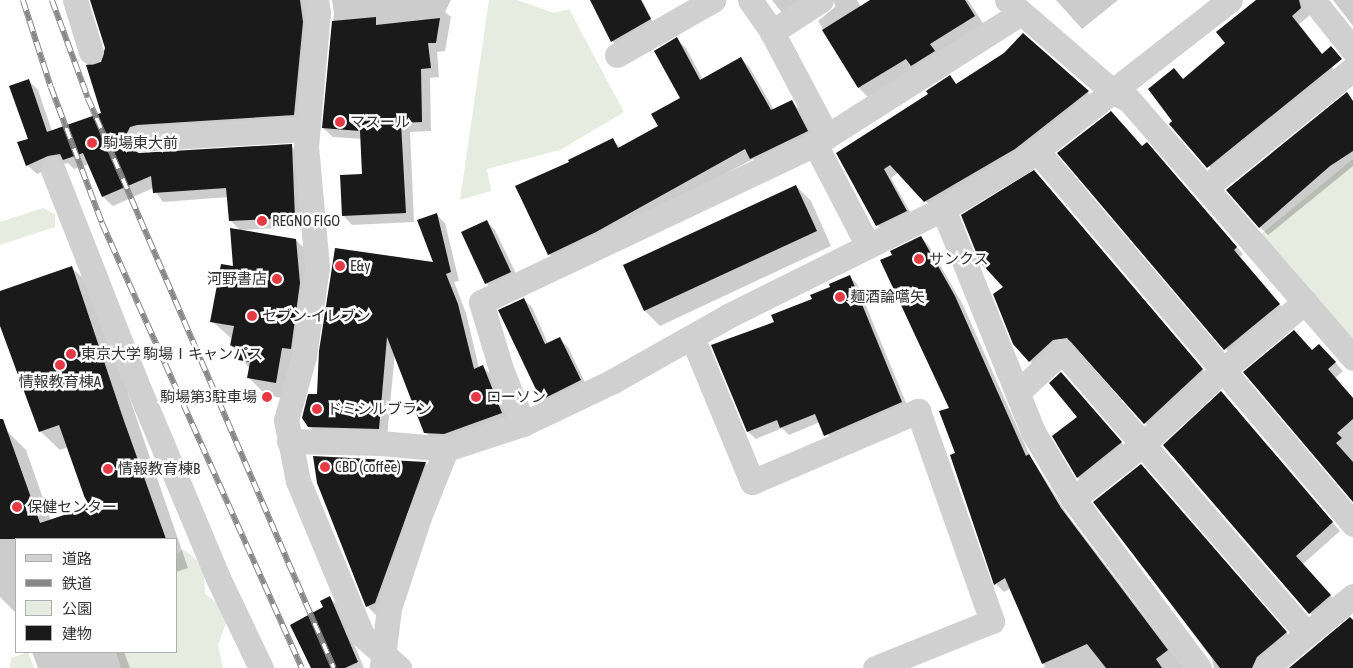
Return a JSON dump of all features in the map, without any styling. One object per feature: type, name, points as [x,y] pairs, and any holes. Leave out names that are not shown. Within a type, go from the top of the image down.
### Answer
[{"type":"street","points":[[74,0],[91,52]]},
{"type":"street","points":[[316,0],[318,12],[306,146],[317,267],[304,356],[286,420],[298,482],[362,635],[388,663]]},
{"type":"street","points":[[617,55],[713,0]]},
{"type":"street","points":[[750,0],[772,32],[868,246]]},
{"type":"street","points":[[772,32],[821,0]]},
{"type":"street","points":[[290,441],[381,443],[446,449],[523,424],[613,381],[692,337],[943,209],[1037,151],[1230,0]]},
{"type":"street","points":[[1313,0],[1353,50]]},
{"type":"street","points":[[523,424],[501,370],[481,302],[821,140],[1014,7],[1112,91],[1129,100],[1353,358]]},
{"type":"street","points":[[1206,187],[1353,69]]},
{"type":"street","points":[[138,139],[307,129]]},
{"type":"street","points":[[1037,151],[1353,524]]},
{"type":"street","points":[[53,170],[138,386],[218,578],[261,668]]},
{"type":"street","points":[[943,209],[1033,432],[1073,499],[1199,668]]},
{"type":"street","points":[[1073,499],[1143,444],[1223,370],[1305,302]]},
{"type":"street","points":[[692,337],[752,482],[918,411],[992,621],[875,668]]},
{"type":"street","points":[[1018,392],[1062,352],[1307,634]]},
{"type":"street","points":[[388,663],[389,608],[418,517],[446,449]]},
{"type":"street","points":[[1266,668],[1353,596]]},
{"type":"green space","points":[[489,0],[517,0],[554,13],[569,9],[624,112],[560,150],[487,169],[491,191],[460,200]]},
{"type":"green space","points":[[1353,159],[1353,343],[1259,236]]},
{"type":"green space","points":[[43,208],[55,214],[55,227],[0,245],[0,222]]},
{"type":"green space","points":[[183,549],[198,561],[204,575],[205,594],[220,605],[226,623],[218,645],[223,668],[121,668],[116,653],[178,653],[178,553]]},
{"type":"green space","points":[[28,653],[34,668],[10,668],[11,658]]},
{"type":"building","points":[[90,0],[300,0],[303,22],[294,115],[137,125],[130,127],[124,139],[126,147],[139,153],[292,144],[295,218],[229,221],[226,188],[153,193],[151,176],[102,197],[83,153],[63,160],[60,154],[48,156],[26,166],[17,142],[28,139],[9,86],[29,79],[47,132],[101,113],[86,65],[101,62],[105,48]]},
{"type":"building","points":[[590,0],[641,0],[651,19],[611,42]]},
{"type":"building","points":[[870,0],[965,0],[975,16],[930,44],[935,51],[911,66],[906,59],[858,88],[822,30]]},
{"type":"building","points":[[1256,0],[1299,0],[1301,8],[1292,16],[1322,54],[1331,46],[1342,59],[1207,168],[1169,124],[1172,121],[1148,89],[1174,68],[1183,79],[1225,43],[1216,32]]},
{"type":"building","points":[[376,17],[376,25],[440,18],[436,43],[428,43],[431,68],[421,69],[422,122],[401,123],[406,213],[342,216],[340,175],[362,174],[360,131],[322,128],[332,21]]},
{"type":"building","points":[[1023,33],[1089,91],[1015,149],[924,202],[890,165],[884,169],[907,211],[876,226],[836,153],[928,94],[926,91],[950,75],[956,84],[1004,53]]},
{"type":"building","points":[[677,37],[700,80],[741,57],[771,110],[792,100],[808,131],[750,159],[745,149],[596,232],[548,255],[515,186],[569,162],[568,160],[613,138],[618,148],[658,126],[651,114],[680,98],[654,51]]},
{"type":"building","points":[[1347,92],[1353,101],[1353,151],[1330,166],[1259,228],[1226,190]]},
{"type":"building","points":[[1111,111],[1142,146],[1147,142],[1237,247],[1234,250],[1280,304],[1224,350],[1057,153]]},
{"type":"building","points":[[1034,170],[1203,369],[1144,424],[1067,338],[1053,340],[1029,362],[1013,344],[993,294],[1003,287],[980,262],[961,215]]},
{"type":"building","points":[[796,185],[817,231],[644,311],[623,265]]},
{"type":"building","points":[[437,213],[451,272],[446,274],[458,304],[474,369],[483,365],[502,413],[444,434],[424,433],[387,337],[379,429],[308,427],[302,418],[308,394],[317,394],[319,351],[335,248],[433,262],[417,220]]},
{"type":"building","points":[[487,220],[511,272],[485,284],[461,232]]},
{"type":"building","points":[[230,228],[296,239],[300,283],[291,349],[282,348],[276,383],[247,378],[250,362],[238,360],[241,348],[230,346],[234,326],[210,322],[221,264],[233,266]]},
{"type":"building","points":[[921,236],[955,296],[1026,456],[1029,454],[1061,508],[1168,650],[1156,659],[1162,668],[1106,668],[1087,644],[1042,664],[1005,578],[994,585],[950,455],[955,453],[939,411],[949,408],[880,260],[892,255],[890,251]]},
{"type":"building","points":[[72,266],[166,538],[0,539],[0,419],[3,419],[40,523],[88,507],[59,425],[39,432],[0,326],[0,291]]},
{"type":"building","points":[[850,275],[902,402],[824,436],[815,414],[780,428],[777,420],[747,432],[711,345],[774,322],[771,315],[812,299],[810,295],[830,287],[829,284]]},
{"type":"building","points":[[524,298],[545,344],[560,337],[581,380],[541,400],[498,310]]},
{"type":"building","points":[[1294,330],[1312,350],[1319,344],[1336,362],[1328,369],[1353,398],[1353,419],[1337,433],[1342,438],[1336,443],[1353,462],[1353,502],[1243,372]]},
{"type":"building","points":[[1061,372],[1122,442],[1077,478],[1052,436],[1077,417],[1049,383]]},
{"type":"building","points":[[1221,391],[1333,522],[1296,556],[1331,595],[1309,614],[1163,445]]},
{"type":"building","points":[[313,456],[426,462],[375,603],[366,607],[317,483]]},
{"type":"building","points":[[1141,464],[1287,632],[1257,657],[1252,668],[1220,668],[1093,502]]},
{"type":"building","points":[[330,596],[358,662],[345,668],[311,668],[290,625],[323,607],[320,601]]},
{"type":"building","points":[[1350,617],[1353,620],[1353,668],[1289,668]]},
{"type":"railway","points":[[23,0],[51,87],[102,223],[302,668]]},
{"type":"railway","points":[[52,0],[88,98],[334,668]]},
{"type":"place","name":"マスール","points":[[340,122]]},
{"type":"place","name":"駒場東大前","points":[[92,143]]},
{"type":"place","name":"REGNO FIGO","points":[[262,221]]},
{"type":"place","name":"サンクス","points":[[919,259]]},
{"type":"place","name":"E&y","points":[[340,266]]},
{"type":"place","name":"河野書店","points":[[277,279]]},
{"type":"place","name":"麺酒論嚆矢","points":[[840,297]]},
{"type":"place","name":"セブン-イレブン","points":[[252,316]]},
{"type":"place","name":"東京大学 駒場Ⅰキャンパス","points":[[71,354]]},
{"type":"place","name":"情報教育棟A","points":[[60,365]]},
{"type":"place","name":"駒場第3駐車場","points":[[267,397]]},
{"type":"place","name":"ローソン","points":[[476,397]]},
{"type":"place","name":"ドミシルブラン","points":[[317,409]]},
{"type":"place","name":"CBD (coffee)","points":[[325,467]]},
{"type":"place","name":"情報教育棟B","points":[[108,469]]},
{"type":"place","name":"保健センター","points":[[17,507]]}]
